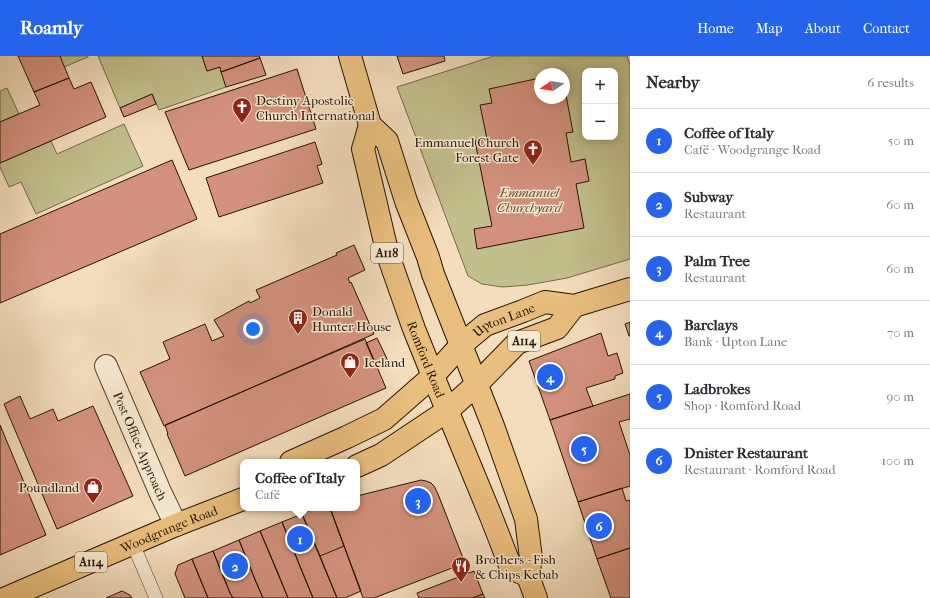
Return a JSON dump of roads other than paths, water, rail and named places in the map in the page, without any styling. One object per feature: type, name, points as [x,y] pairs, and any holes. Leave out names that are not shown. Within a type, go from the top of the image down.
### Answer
[{"type":"main road","points":[[350,56],[370,125]]},
{"type":"main road","name":"A118","points":[[370,125],[387,141],[406,201],[493,426],[526,519],[531,558],[528,576],[536,598]]},
{"type":"main road","name":"Romford Road","points":[[370,125],[363,149],[388,255],[414,329],[511,568],[528,576]]},
{"type":"main road","name":"Upton Lane","points":[[461,345],[485,325],[545,302],[574,306],[630,289]]},
{"type":"main road","name":"Upton Lane","points":[[477,384],[518,343],[557,328],[574,306]]},
{"type":"main road","name":"A114","points":[[298,459],[384,419],[433,376],[461,345]]},
{"type":"main road","name":"A114","points":[[360,465],[381,456],[447,411],[477,384]]},
{"type":"main road","name":"Woodgrange Road","points":[[6,598],[176,525],[240,500]]},
{"type":"street","name":"Post Office Approach","points":[[106,366],[161,494],[176,525]]},
{"type":"lane","points":[[133,544],[156,598]]},
{"type":"place","name":"Destiny Apostolic Church International","points":[[242,124]]},
{"type":"place","name":"Emmanuel Church Forest Gate","points":[[533,166]]},
{"type":"place","name":"Donald Hunter House","points":[[298,335]]},
{"type":"place","name":"Barclays","points":[[550,377]]},
{"type":"place","name":"Iceland","points":[[350,379]]},
{"type":"place","name":"Ladbrokes","points":[[584,449]]},
{"type":"place","name":"Palm Tree","points":[[418,501]]},
{"type":"place","name":"Poundland","points":[[93,504]]},
{"type":"place","name":"Dnister Restaurant","points":[[599,526]]},
{"type":"place","name":"Coffee of Italy","points":[[300,539]]},
{"type":"place","name":"Subway","points":[[235,566]]},
{"type":"place","name":"Brothers - Fish & Chips Kebab","points":[[461,583]]},
{"type":"park label","name":"Emmanuel Churchyard","points":[[529,200]]}]
